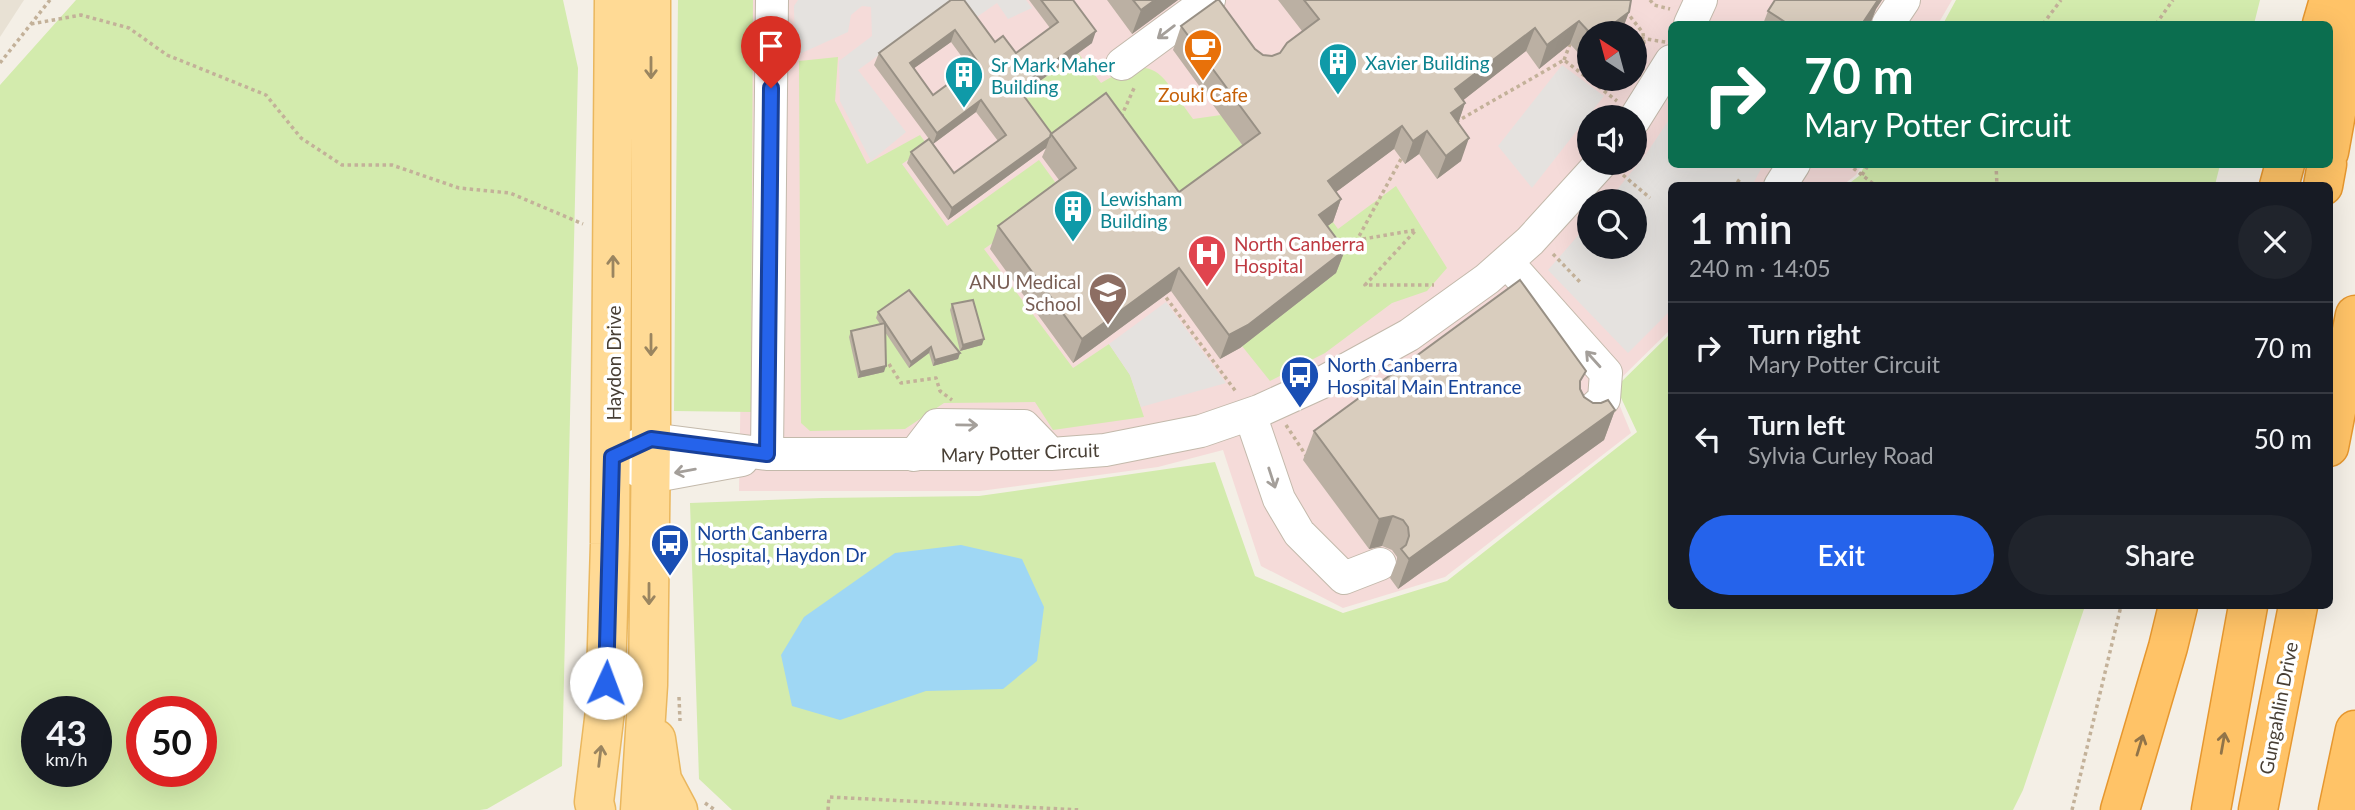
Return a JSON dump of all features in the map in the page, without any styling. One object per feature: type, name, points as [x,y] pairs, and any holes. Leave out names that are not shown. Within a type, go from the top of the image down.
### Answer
[{"type":"highway","points":[[2323,21],[2329,0]]},
{"type":"highway","points":[[2333,130],[2355,9]]},
{"type":"highway","points":[[2333,427],[2355,315]]},
{"type":"highway","points":[[2120,810],[2177,609]]},
{"type":"highway","points":[[2211,810],[2247,609]]},
{"type":"highway","name":"Gungahlin Drive","points":[[2258,810],[2297,609]]},
{"type":"highway","points":[[2338,810],[2355,730]]},
{"type":"main road","name":"Haydon Drive","points":[[640,810],[648,685],[651,439],[650,0]]},
{"type":"main road","name":"Haydon Drive","points":[[593,807],[605,710],[612,457],[613,4]]},
{"type":"main road","points":[[648,685],[662,780],[691,806]]},
{"type":"street","points":[[1890,21],[1904,0]]},
{"type":"street","points":[[767,454],[774,1]]},
{"type":"street","points":[[1122,64],[1219,7]]},
{"type":"street","points":[[1632,105],[1668,64]]},
{"type":"street","name":"Mary Potter Circuit","points":[[651,439],[767,454],[1051,454],[1105,450],[1201,431],[1250,414],[1327,380],[1409,335],[1507,262],[1599,175]]},
{"type":"street","points":[[1507,262],[1606,373],[1604,399],[1587,415]]},
{"type":"street","points":[[1250,414],[1279,499],[1299,533],[1345,578],[1380,565]]},
{"type":"street","points":[[612,457],[651,439]]},
{"type":"street","name":"Mary Potter Circuit","points":[[650,477],[767,454]]},
{"type":"street","points":[[612,457],[650,477]]},
{"type":"path","points":[[0,63],[50,0]]},
{"type":"path","points":[[1650,0],[1654,5],[1691,12]]},
{"type":"path","points":[[2045,21],[2061,0]]},
{"type":"path","points":[[2158,21],[2173,0]]},
{"type":"path","points":[[1626,11],[1634,21]]},
{"type":"path","points":[[31,24],[81,15],[130,28],[167,55],[266,95],[301,138],[342,165],[392,165],[459,188],[510,193],[586,225]]},
{"type":"path","points":[[1647,39],[1668,43]]},
{"type":"path","points":[[1455,123],[1564,60],[1570,44]]},
{"type":"path","points":[[1564,60],[1577,70]]},
{"type":"path","points":[[1604,91],[1620,105]]},
{"type":"path","points":[[1401,159],[1357,240],[1416,230],[1365,285],[1433,285]]},
{"type":"path","points":[[1853,168],[1871,182]]},
{"type":"path","points":[[1862,175],[1866,168]]},
{"type":"path","points":[[1621,175],[1650,198]]},
{"type":"path","points":[[1547,247],[1580,282]]},
{"type":"path","points":[[1157,285],[1250,414]]},
{"type":"path","points":[[889,364],[901,383],[936,378],[940,391],[955,404]]},
{"type":"path","points":[[1283,420],[1307,457]]},
{"type":"path","points":[[2073,810],[2120,609]]},
{"type":"path","points":[[828,810],[829,797],[1081,810]]},
{"type":"path","points":[[691,806],[715,810]]},
{"type":"shaded area","points":[[0,0],[24,0],[0,37]]},
{"type":"shaded area","name":"North Canberra Hospital","points":[[747,0],[1952,0],[1940,21],[1668,21],[1668,168],[1860,168],[1847,182],[1668,182],[1668,332],[1612,387],[1631,433],[1445,577],[1343,608],[1261,566],[1223,450],[1158,467],[980,491],[739,491]]},
{"type":"shaded area","points":[[798,0],[955,0],[858,70],[906,132],[871,161],[840,101],[839,61],[872,36],[871,7],[862,6],[851,15],[848,32],[795,56],[794,6]]},
{"type":"shaded area","points":[[955,0],[1026,0],[1032,8],[1008,19],[997,3],[971,21]]},
{"type":"shaded area","points":[[1562,65],[1577,76],[1577,91],[1597,91],[1604,96],[1597,105],[1577,105],[1577,130],[1532,188],[1498,146]]},
{"type":"shaded area","points":[[1668,121],[1668,168],[1761,168],[1754,182],[1668,182],[1668,313],[1628,353],[1548,270],[1577,237],[1577,259],[1647,259],[1647,189],[1618,189],[1629,175],[1647,175],[1647,153]]},
{"type":"shaded area","points":[[1166,302],[1226,383],[1141,407],[1130,375],[1109,344]]},
{"type":"green space","points":[[76,0],[563,0],[578,68],[562,766],[487,809],[480,810],[0,810],[0,85]]},
{"type":"green space","points":[[678,0],[753,0],[751,412],[674,411]]},
{"type":"green space","points":[[1956,0],[2260,0],[2255,21],[1945,21]]},
{"type":"green space","points":[[1078,53],[1101,83],[1135,69],[1146,68],[1156,72],[1193,119],[1221,115],[1251,157],[1142,237],[1051,150],[1014,100]]},
{"type":"green space","points":[[838,57],[835,101],[867,164],[920,135],[928,146],[902,164],[947,226],[1039,160],[1063,193],[984,249],[1073,368],[1109,344],[1130,375],[1144,417],[1053,430],[1035,402],[944,403],[905,429],[810,431],[801,423],[799,61]]},
{"type":"green space","points":[[1863,168],[2219,168],[2216,182],[1851,182],[1859,176]]},
{"type":"green space","points":[[1396,186],[1447,268],[1427,291],[1392,303],[1325,353],[1270,381],[1242,346],[1311,239],[1333,222],[1338,229]]},
{"type":"green space","points":[[1668,336],[1668,609],[2084,609],[2023,790],[2013,810],[732,810],[699,779],[690,503],[979,496],[1215,462],[1255,576],[1343,613],[1447,581],[1637,432],[1616,387]]},
{"type":"water","points":[[961,545],[1022,559],[1044,607],[1037,661],[1003,689],[926,691],[840,720],[792,706],[781,655],[804,617],[895,553]]},
{"type":"building","name":"Sr Mark Maher Building","points":[[951,0],[964,0],[995,42],[1003,36],[1016,53],[1058,22],[1041,0],[1073,0],[1096,31],[1018,88],[1051,133],[1050,137],[952,208],[911,152],[929,139],[954,173],[1006,135],[981,100],[937,133],[879,53]],"holes":[[[955,30],[978,62],[933,95],[910,63]]]},
{"type":"building","points":[[1133,0],[1155,0],[1141,10]]},
{"type":"building","points":[[1219,0],[1255,49],[1263,55],[1272,56],[1280,53],[1287,43],[1319,19],[1304,0],[1631,0],[1629,12],[1617,21],[1577,21],[1547,45],[1535,28],[1455,89],[1465,103],[1451,113],[1469,138],[1446,156],[1427,131],[1413,141],[1402,126],[1328,181],[1341,199],[1319,215],[1345,250],[1248,325],[1229,335],[1179,268],[1082,339],[998,226],[1076,168],[1051,134],[1106,93],[1179,192],[1260,133],[1181,26]]},
{"type":"building","points":[[1775,0],[1878,0],[1864,21],[1783,21],[1768,11]]},
{"type":"building","points":[[1520,280],[1586,371],[1580,381],[1584,397],[1593,403],[1608,400],[1615,410],[1409,559],[1401,549],[1406,545],[1409,536],[1408,527],[1403,520],[1393,516],[1379,519],[1314,431]]},
{"type":"building","points":[[909,290],[960,353],[935,360],[931,347],[911,362],[878,312]]},
{"type":"building","points":[[973,300],[984,339],[963,345],[952,304]]},
{"type":"building","points":[[885,323],[886,366],[860,372],[851,331]]},
{"type":"place","name":"Zouki Cafe","points":[[1203,82]]},
{"type":"place","name":"Xavier Building","points":[[1338,96]]},
{"type":"place","name":"Sr Mark Maher Building","points":[[964,109]]},
{"type":"place","name":"Lewisham Building","points":[[1073,243]]},
{"type":"place","name":"North Canberra Hospital","points":[[1207,288]]},
{"type":"place","name":"ANU Medical School","points":[[1108,326]]},
{"type":"place","name":"North Canberra Hospital Main Entrance","points":[[1300,409]]},
{"type":"place","name":"North Canberra Hospital, Haydon Dr","points":[[670,577]]},
{"type":"route","points":[[606,683],[612,457],[651,439],[767,454],[771,88]]}]
